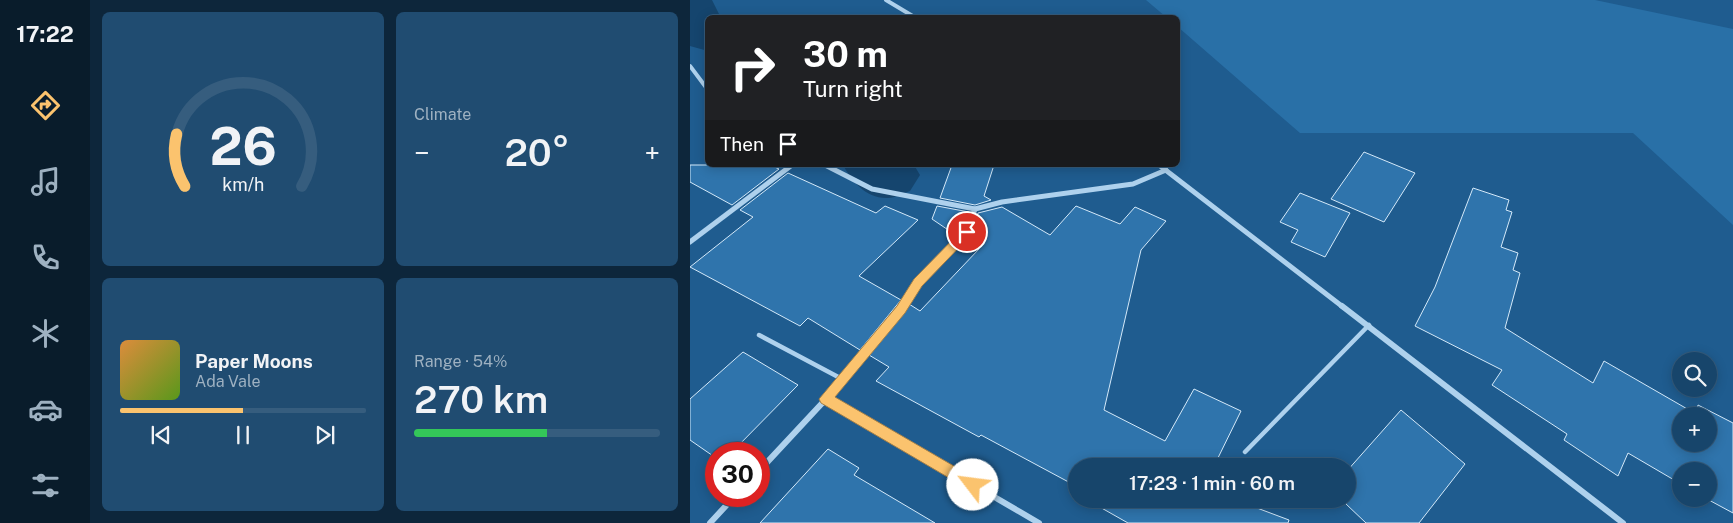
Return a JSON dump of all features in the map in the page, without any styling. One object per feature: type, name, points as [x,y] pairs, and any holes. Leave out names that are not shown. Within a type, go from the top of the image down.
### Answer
[{"type":"street","points":[[886,0],[911,15]]},
{"type":"street","points":[[690,66],[705,86]]},
{"type":"street","points":[[690,242],[789,167]]},
{"type":"street","points":[[829,167],[872,189],[975,210],[1002,202],[1133,184],[1166,170]]},
{"type":"street","points":[[1162,167],[1369,325],[1622,523]]},
{"type":"street","points":[[770,459],[826,399],[901,309],[918,282],[967,232],[975,210]]},
{"type":"street","points":[[826,399],[1039,523]]},
{"type":"street","points":[[710,523],[725,507]]},
{"type":"lane","points":[[1246,452],[1369,325]]},
{"type":"lane","points":[[759,335],[842,379]]},
{"type":"shaded area","points":[[1146,0],[1595,0],[1733,29],[1733,225],[1633,133],[1300,133],[1180,29],[1180,15],[1164,15]]},
{"type":"building","points":[[1364,152],[1415,173],[1384,222],[1331,199]]},
{"type":"building","points":[[690,165],[705,165],[705,167],[774,167],[779,169],[732,205],[690,182]]},
{"type":"building","points":[[951,167],[993,167],[984,196],[991,200],[975,205],[940,198]]},
{"type":"building","points":[[788,173],[876,213],[885,206],[918,220],[859,276],[901,300],[860,350],[808,318],[800,326],[690,267],[753,217],[740,210]]},
{"type":"building","points":[[1473,188],[1509,200],[1506,210],[1512,212],[1501,247],[1518,253],[1513,270],[1520,273],[1505,328],[1593,383],[1604,361],[1684,407],[1672,407],[1672,452],[1717,452],[1717,415],[1733,423],[1733,513],[1717,504],[1717,462],[1672,462],[1672,479],[1628,453],[1618,476],[1564,440],[1567,434],[1492,385],[1502,370],[1415,326],[1435,287]]},
{"type":"building","points":[[1300,193],[1350,213],[1325,257],[1291,242],[1298,230],[1280,222]]},
{"type":"building","points":[[937,206],[969,212],[963,230],[957,236],[932,219]]},
{"type":"building","points":[[1076,206],[1120,224],[1135,207],[1166,221],[1141,250],[1104,410],[1165,441],[1194,389],[1241,411],[1218,458],[1068,458],[1068,482],[981,435],[979,437],[876,381],[889,367],[869,355],[909,304],[920,311],[979,249],[965,240],[971,233],[978,213],[1002,207],[1050,235]]},
{"type":"building","points":[[743,352],[798,385],[742,442],[705,442],[705,450],[690,440],[690,399]]},
{"type":"building","points":[[1401,410],[1465,464],[1419,523],[1366,523],[1350,508],[1356,508],[1356,461]]},
{"type":"building","points":[[828,449],[859,468],[854,475],[935,523],[760,523]]},
{"type":"building","points":[[1102,508],[1257,508],[1289,520],[1288,523],[1128,523]]},
{"type":"waterway","points":[[690,3],[700,30],[705,33]]},
{"type":"waterway","points":[[877,167],[887,175]]},
{"type":"route","points":[[967,232],[918,282],[901,309],[826,399],[973,485]]}]
